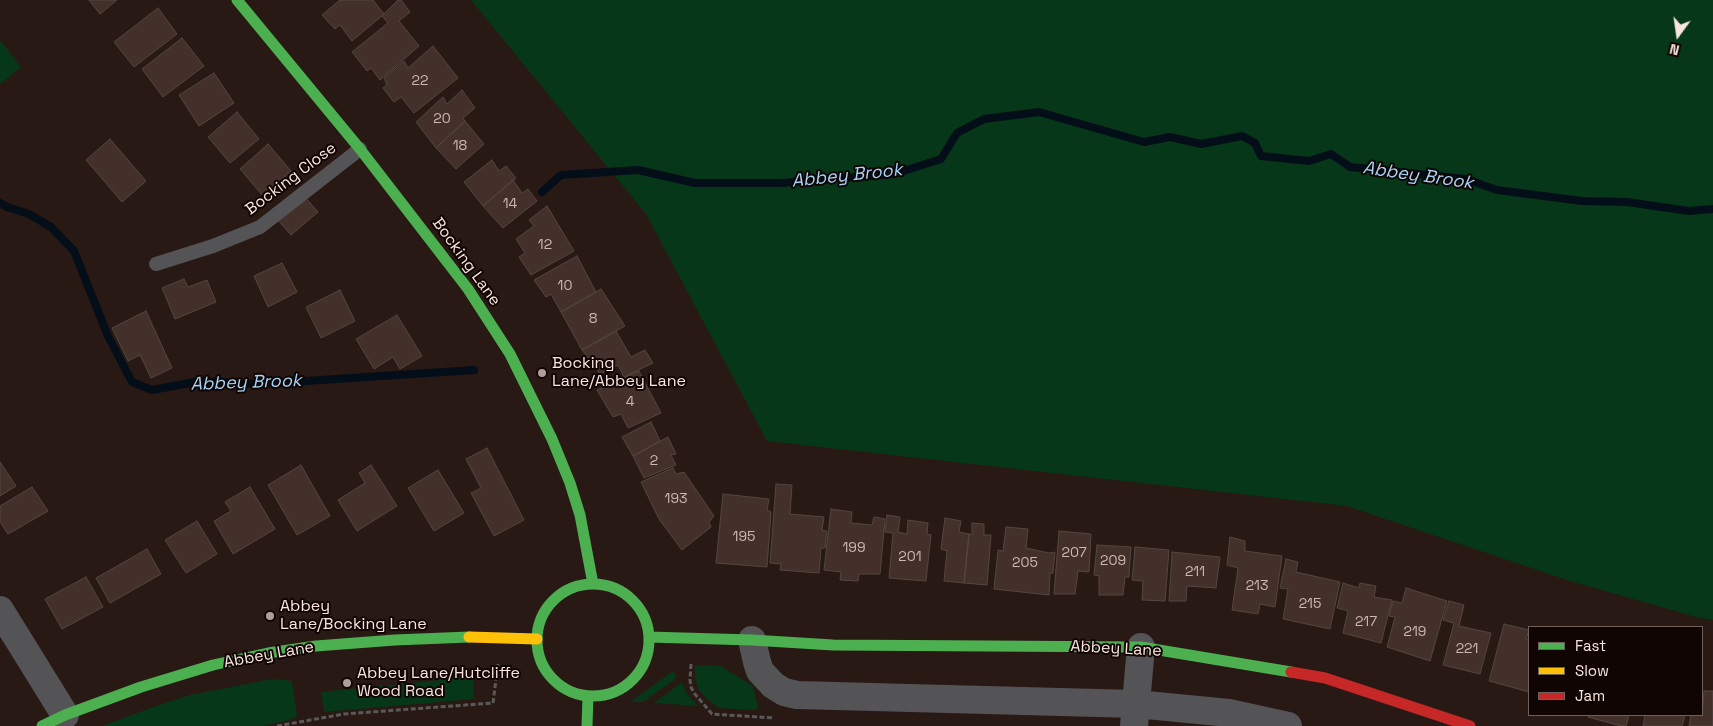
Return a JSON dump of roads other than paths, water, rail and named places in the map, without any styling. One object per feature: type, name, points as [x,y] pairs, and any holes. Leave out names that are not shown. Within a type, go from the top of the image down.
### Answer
[{"type":"main road","name":"Bocking Lane","points":[[237,0],[360,149],[468,289],[510,354],[552,439],[570,482],[580,515],[593,584]]},
{"type":"main road","points":[[593,584],[613,587],[632,599],[643,615],[649,637],[646,659],[633,679],[614,692],[588,696],[567,690],[552,678],[541,660],[537,640],[540,619],[552,601],[572,588],[593,584]]},
{"type":"main road","name":"Abbey Lane","points":[[649,637],[833,645],[1141,647],[1325,678],[1470,726]]},
{"type":"main road","name":"Abbey Lane","points":[[54,721],[172,677],[213,665],[268,653],[316,646],[385,640],[501,638],[537,640]]},
{"type":"main road","points":[[587,726],[588,696]]},
{"type":"street","points":[[0,610],[54,721]]},
{"type":"street","points":[[752,640],[760,671],[773,685],[784,692],[797,695],[1135,715],[1229,713],[1288,726]]},
{"type":"street","points":[[1135,715],[1141,647]]},
{"type":"lane","name":"Bocking Close","points":[[156,264],[213,246],[260,227],[360,149]]},
{"type":"waterway","name":"Abbey Brook","points":[[542,192],[561,175],[638,170],[695,183],[782,183],[894,174],[941,159],[957,133],[984,119],[1039,112],[1144,142],[1170,137],[1201,144],[1242,136],[1255,143],[1261,156],[1309,161],[1331,154],[1350,167],[1466,179],[1497,190],[1582,201],[1627,202],[1689,211],[1713,209]]},
{"type":"waterway","name":"Abbey Brook","points":[[0,203],[29,214],[51,227],[74,251],[108,336],[132,382],[152,390],[200,381],[260,384],[474,370]]},
{"type":"place","name":"Bocking Lane/Abbey Lane","points":[[542,373]]},
{"type":"place","name":"Abbey Lane/Bocking Lane","points":[[270,616]]},
{"type":"place","name":"Abbey Lane/Hutcliffe Wood Road","points":[[347,683]]}]
